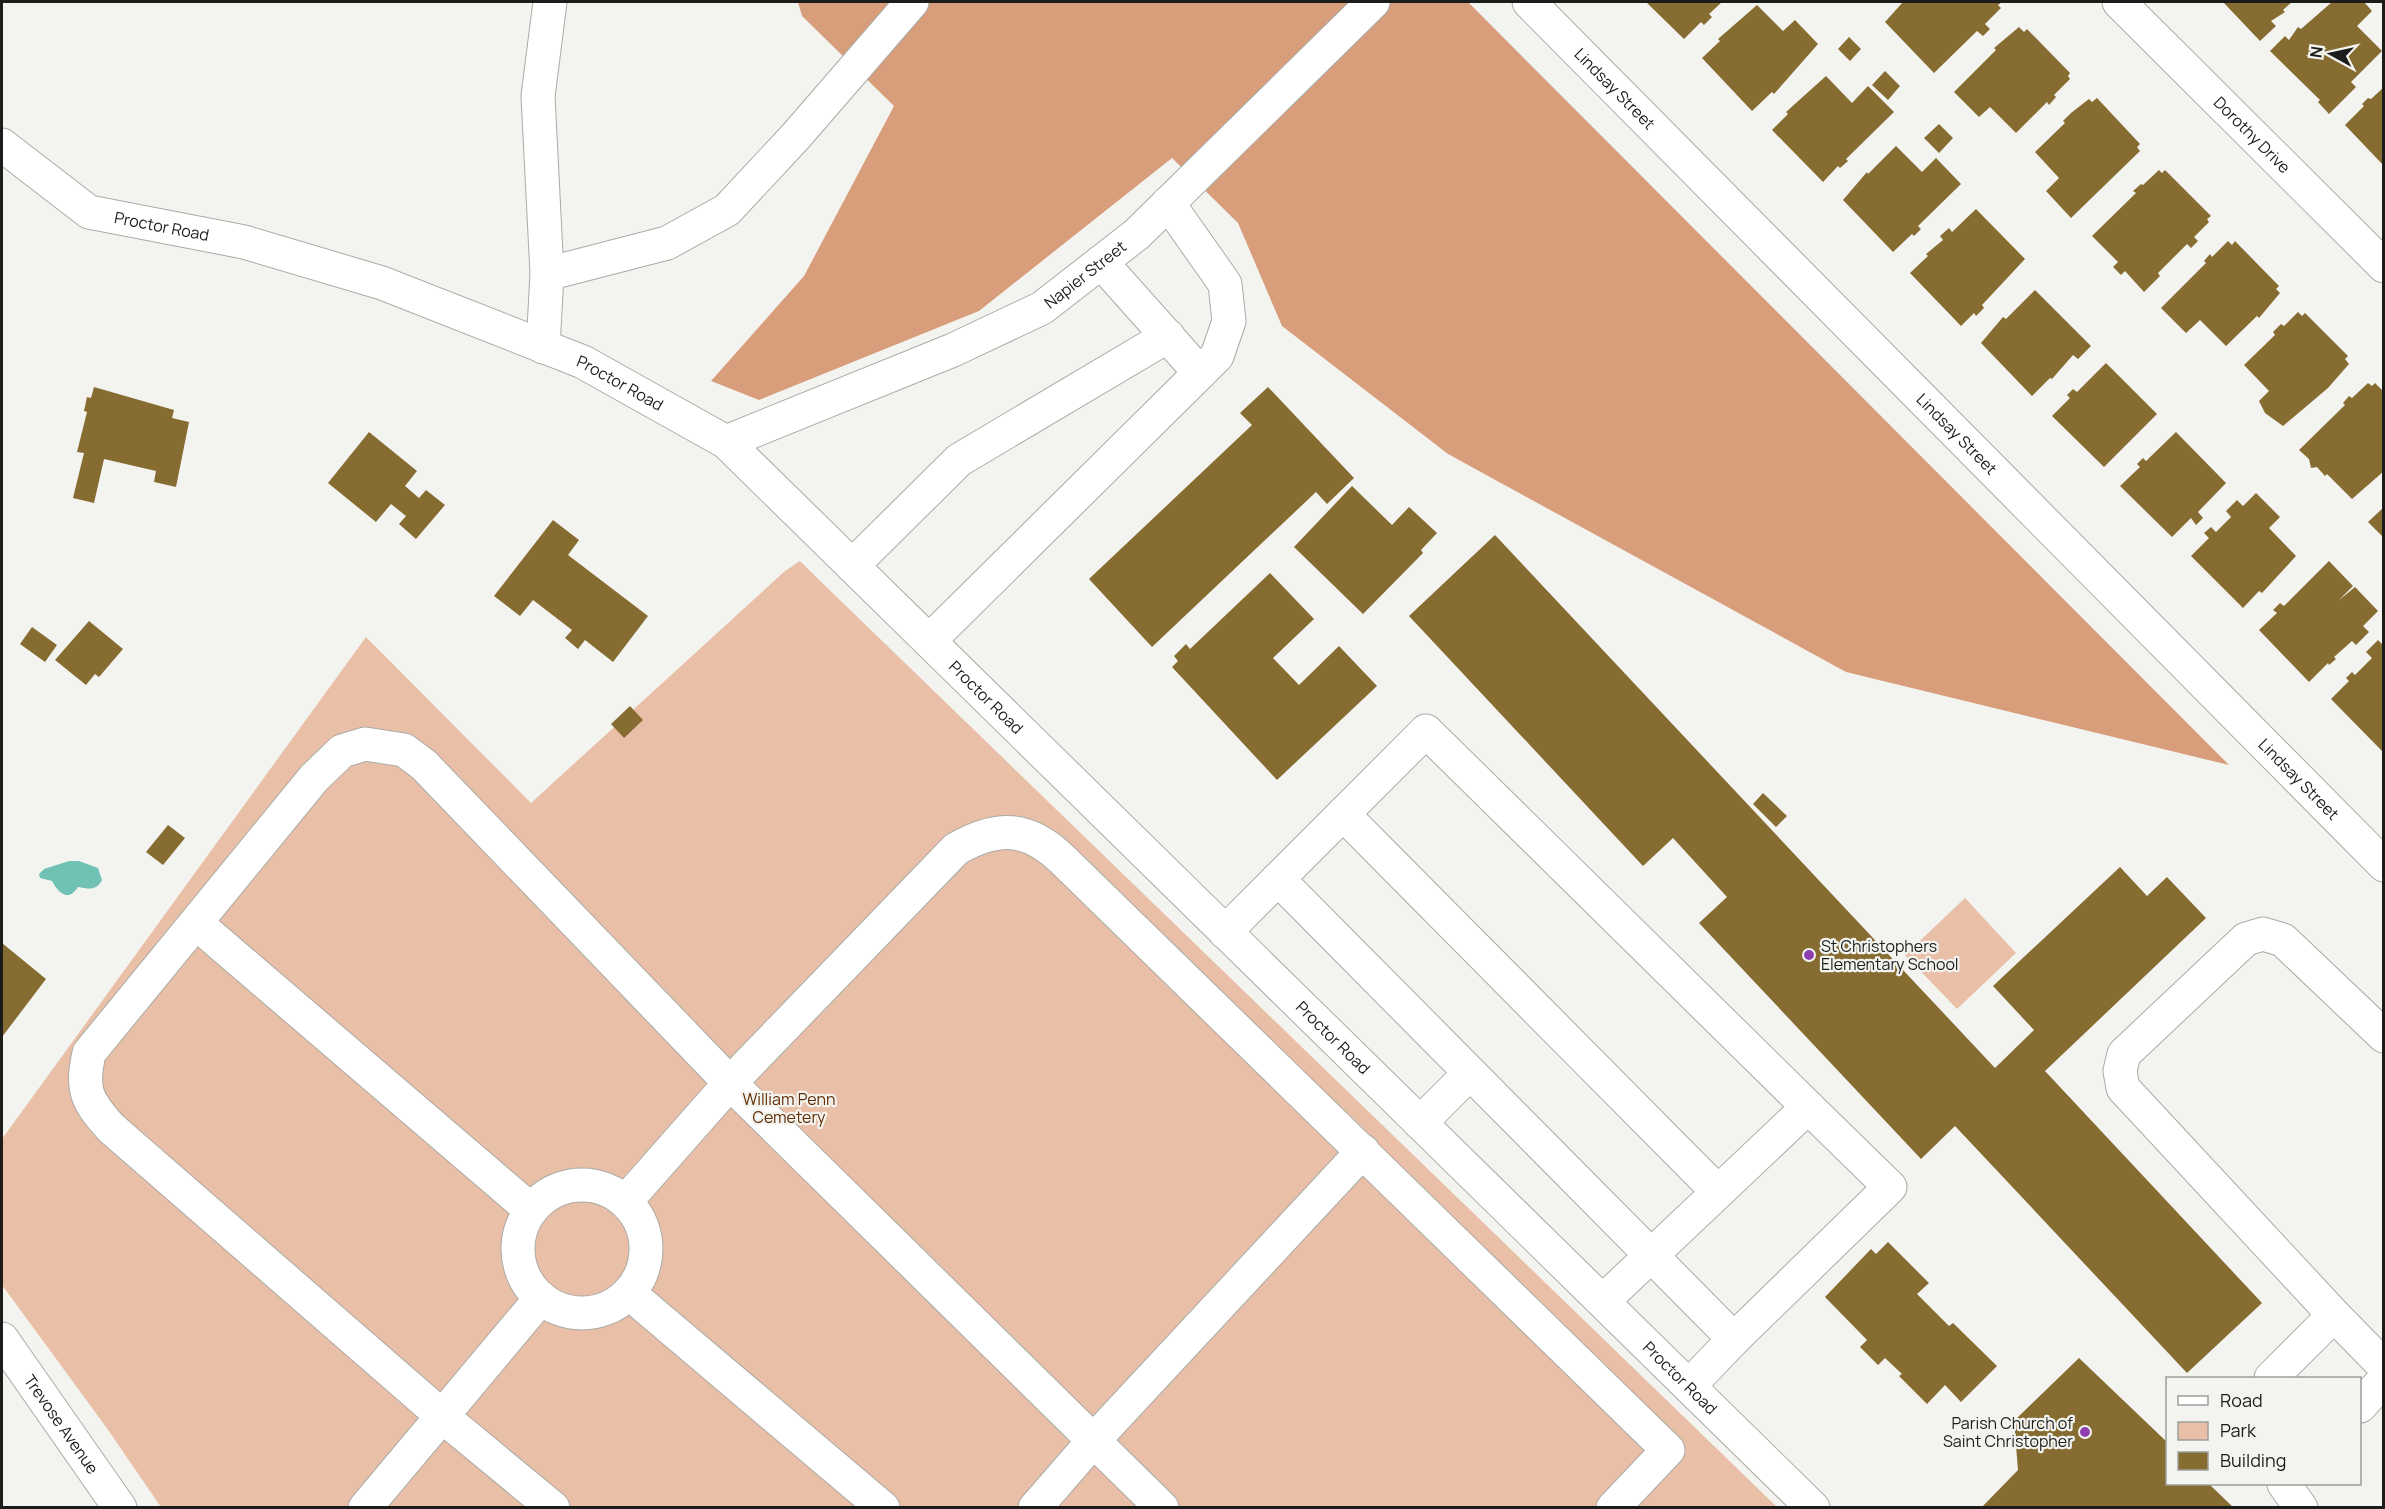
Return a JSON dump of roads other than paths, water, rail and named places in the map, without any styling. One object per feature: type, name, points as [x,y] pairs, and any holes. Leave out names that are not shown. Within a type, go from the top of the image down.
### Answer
[{"type":"street","points":[[543,347],[547,274],[538,96],[550,2]]},
{"type":"street","points":[[547,274],[667,243],[727,210],[796,136],[912,2]]},
{"type":"street","name":"Napier Street","points":[[726,442],[953,351],[1042,308],[1137,234],[1373,2]]},
{"type":"street","name":"Lindsay Street","points":[[1529,2],[2384,865]]},
{"type":"street","name":"Dorothy Drive","points":[[2119,2],[2384,266]]},
{"type":"street","name":"Proctor Road","points":[[2,145],[89,212],[244,242],[370,280],[583,362],[726,442],[1814,1508]]},
{"type":"street","points":[[929,641],[1217,356],[1229,321],[1225,284],[1168,203]]},
{"type":"street","points":[[1101,262],[1200,373]]},
{"type":"street","points":[[852,567],[959,460],[1168,336]]},
{"type":"street","points":[[1226,932],[1426,731],[1890,1187],[1689,1386]]},
{"type":"street","points":[[554,1508],[442,1416],[111,1128],[93,1108],[85,1093],[85,1073],[89,1053],[314,778],[342,752],[365,744],[404,750],[424,765],[730,1083],[1162,1508]]},
{"type":"street","points":[[1343,814],[1718,1192]]},
{"type":"street","points":[[626,1201],[730,1083],[956,849],[992,832],[1010,833],[1047,845],[1364,1151],[1668,1450],[1612,1508]]},
{"type":"street","points":[[1278,879],[1650,1257],[1734,1339]]},
{"type":"street","points":[[196,923],[531,1210]]},
{"type":"street","points":[[2382,1033],[2283,940],[2264,934],[2247,939],[2124,1054],[2120,1071],[2123,1088],[2384,1366]]},
{"type":"street","points":[[1420,1123],[1470,1074]]},
{"type":"street","points":[[1603,1301],[1808,1107]]},
{"type":"street","points":[[1035,1508],[1094,1440],[1364,1151]]},
{"type":"street","points":[[573,1184],[595,1185],[615,1192],[626,1201],[642,1223],[647,1244],[645,1265],[636,1285],[629,1293],[622,1300],[602,1311],[581,1314],[559,1309],[541,1298],[526,1282],[519,1262],[518,1241],[524,1220],[536,1203],[554,1190],[573,1184]]},
{"type":"street","points":[[629,1293],[883,1508]]},
{"type":"street","points":[[365,1508],[541,1298]]},
{"type":"street","points":[[2272,1377],[2334,1315]]},
{"type":"street","name":"Trevose Avenue","points":[[2,1339],[120,1508]]},
{"type":"street","points":[[2361,1405],[2384,1380]]},
{"type":"water","points":[[69,861],[79,861],[98,868],[102,880],[100,884],[92,888],[78,887],[67,895],[60,892],[52,881],[40,878],[39,874],[44,869]]},
{"type":"place","name":"St Christophers Elementary School","points":[[1809,955]]},
{"type":"place","name":"Parish Church of Saint Christopher","points":[[2085,1432]]},
{"type":"park label","name":"William Penn Cemetery","points":[[789,1108]]}]
